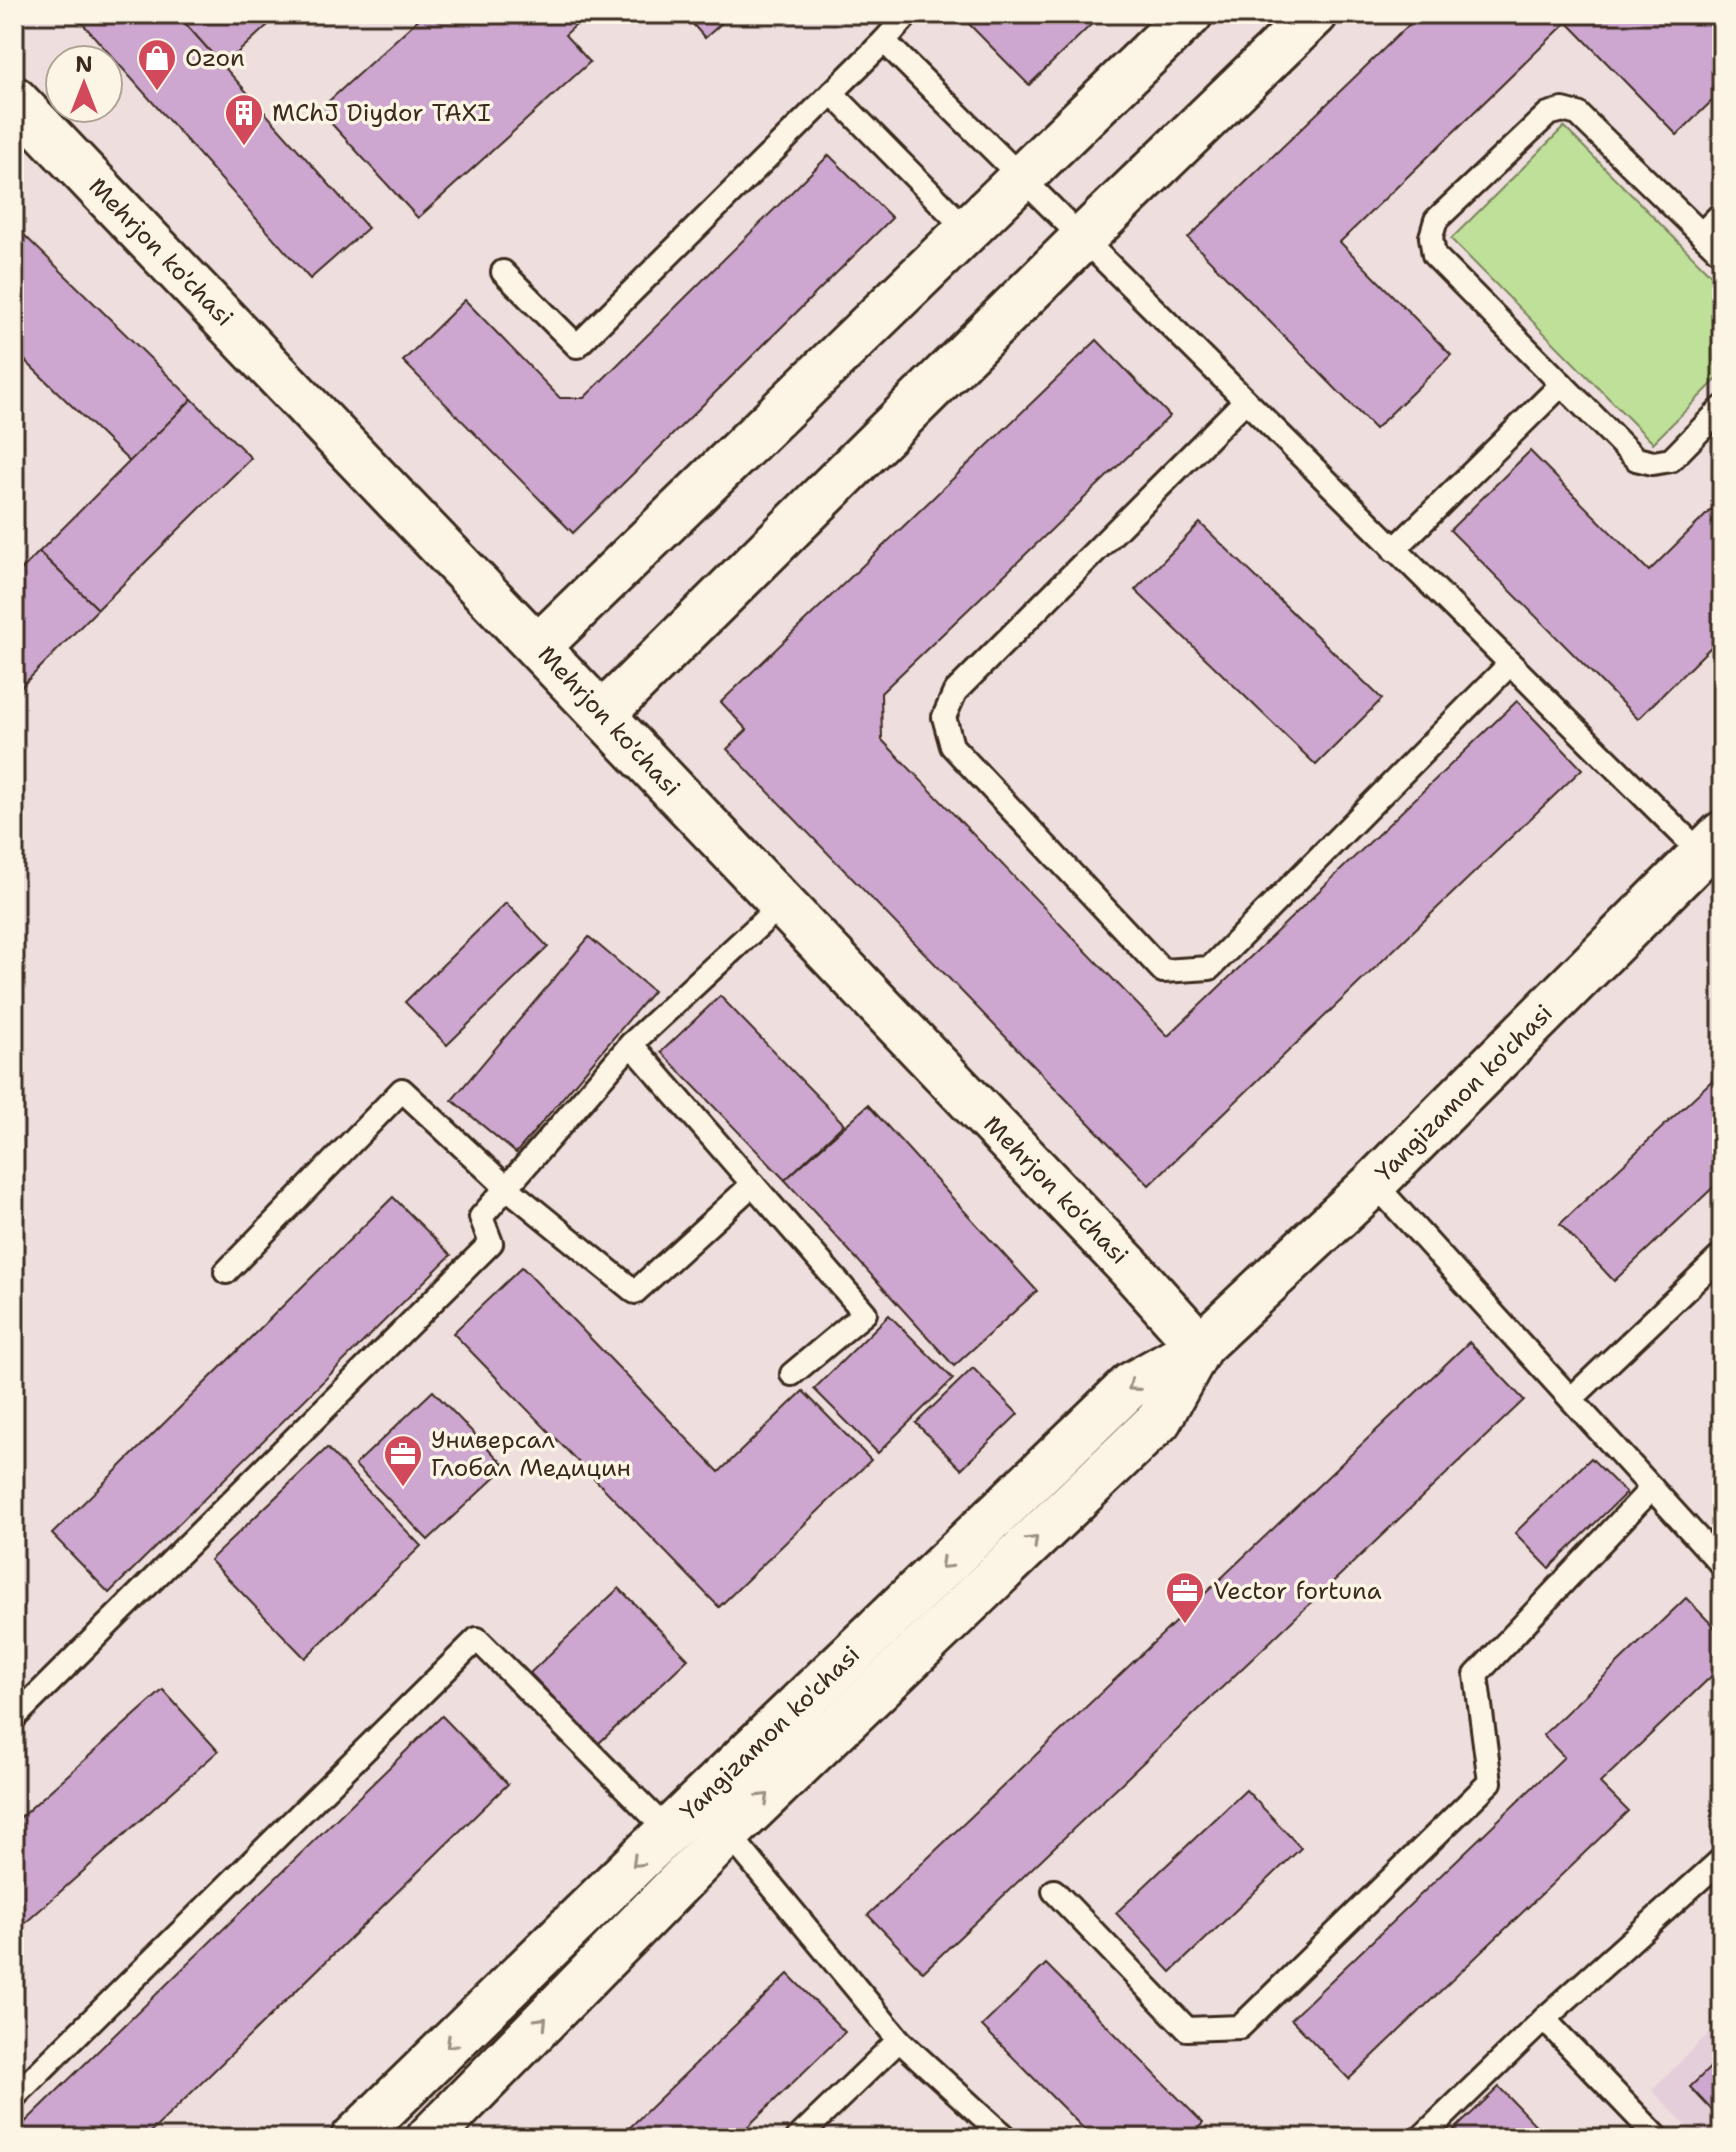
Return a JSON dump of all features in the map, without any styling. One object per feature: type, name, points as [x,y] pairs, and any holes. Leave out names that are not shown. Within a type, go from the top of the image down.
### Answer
[{"type":"street","points":[[539,646],[1190,14]]},
{"type":"street","points":[[602,715],[1081,240],[1315,14]]},
{"type":"street","name":"Mehrjon ko'chasi","points":[[14,99],[539,646],[1130,1268],[1200,1346]]},
{"type":"street","name":"Yangizamon ko'chasi","points":[[354,2138],[1131,1385],[1200,1346],[1374,1183],[1712,844]]},
{"type":"street","name":"Yangizamon ko'chasi","points":[[429,2138],[728,1833],[1159,1420],[1200,1346]]},
{"type":"lane","points":[[503,272],[577,346],[908,14]]},
{"type":"lane","points":[[884,41],[1510,664],[1712,844]]},
{"type":"lane","points":[[832,93],[967,230]]},
{"type":"lane","points":[[1722,254],[1578,114],[1563,110],[1548,114],[1436,220],[1431,237],[1434,255],[1636,459],[1653,463],[1671,460],[1722,408]]},
{"type":"lane","points":[[1701,234],[1722,213]]},
{"type":"lane","points":[[1394,550],[1562,384]]},
{"type":"lane","points":[[1244,402],[955,692],[944,717],[952,746],[1163,971],[1210,968],[1510,664]]},
{"type":"lane","points":[[14,1718],[491,1243],[481,1217],[506,1187],[631,1044],[782,904]]},
{"type":"lane","points":[[631,1044],[865,1313],[792,1374]]},
{"type":"lane","points":[[226,1272],[402,1090],[506,1187],[635,1292],[753,1184]]},
{"type":"lane","points":[[1374,1183],[1722,1565]]},
{"type":"lane","points":[[1571,1399],[1722,1255]]},
{"type":"lane","points":[[1054,1891],[1187,2029],[1240,2027],[1490,1782],[1476,1675],[1652,1488]]},
{"type":"lane","points":[[14,2097],[477,1639],[668,1831]]},
{"type":"lane","points":[[728,1833],[899,2040],[1006,2138]]},
{"type":"lane","points":[[1421,2138],[1544,2019],[1722,1859]]},
{"type":"lane","points":[[1544,2019],[1658,2138]]},
{"type":"lane","points":[[798,2138],[899,2040]]},
{"type":"shaded area","points":[[1722,2020],[1722,2138],[1698,2138],[1652,2090]]},
{"type":"green space","points":[[1564,127],[1722,286],[1722,374],[1653,443],[1451,239]]},
{"type":"building","name":"MChJ Diydor TAXI","points":[[74,14],[177,14],[368,228],[310,279],[124,70],[124,44],[101,44]]},
{"type":"building","points":[[177,14],[260,14],[269,24],[223,66]]},
{"type":"building","points":[[424,14],[588,14],[565,35],[590,62],[418,218],[319,110]]},
{"type":"building","points":[[684,14],[732,14],[705,38]]},
{"type":"building","points":[[973,14],[1102,14],[1029,85],[966,21]]},
{"type":"building","points":[[1420,14],[1699,14],[1722,38],[1722,91],[1677,135],[1567,22],[1340,242],[1451,355],[1375,429],[1188,238]]},
{"type":"building","points":[[829,155],[892,218],[573,533],[403,361],[465,300],[560,398],[584,398]]},
{"type":"building","points":[[19,230],[192,399],[130,462],[14,350],[14,234]]},
{"type":"building","points":[[1097,340],[1170,416],[881,693],[882,740],[1168,1036],[1517,701],[1582,769],[1149,1185],[727,749],[747,730],[721,702]]},
{"type":"building","points":[[192,399],[251,458],[98,609],[39,552]]},
{"type":"building","points":[[1530,451],[1649,571],[1722,499],[1722,636],[1638,719],[1450,530]]},
{"type":"building","points":[[1200,523],[1382,699],[1316,765],[1135,590]]},
{"type":"building","points":[[39,552],[98,609],[14,694],[14,577]]},
{"type":"building","points":[[506,903],[548,947],[447,1045],[405,1002]]},
{"type":"building","points":[[589,937],[653,991],[516,1153],[452,1100]]},
{"type":"building","points":[[720,996],[844,1124],[785,1180],[661,1052]]},
{"type":"building","points":[[1722,1071],[1722,1179],[1614,1281],[1560,1224]]},
{"type":"building","points":[[868,1105],[1037,1291],[954,1366],[785,1180]]},
{"type":"building","points":[[393,1197],[451,1255],[109,1593],[52,1534]]},
{"type":"building","points":[[522,1267],[719,1472],[803,1391],[871,1460],[719,1607],[453,1333]]},
{"type":"building","points":[[889,1315],[953,1379],[878,1453],[814,1389]]},
{"type":"building","points":[[1469,1342],[1524,1400],[923,1972],[868,1915]]},
{"type":"building","points":[[973,1368],[1018,1414],[961,1469],[916,1423]]},
{"type":"building","points":[[433,1391],[506,1467],[428,1540],[355,1465]]},
{"type":"building","points":[[327,1448],[421,1546],[305,1658],[210,1560]]},
{"type":"building","points":[[1591,1458],[1626,1493],[1549,1568],[1515,1533]]},
{"type":"building","points":[[619,1588],[688,1659],[598,1744],[530,1673]]},
{"type":"building","points":[[1686,1598],[1722,1635],[1722,1666],[1600,1783],[1628,1811],[1349,2079],[1291,2019],[1564,1757],[1543,1735]]},
{"type":"building","points":[[163,1690],[218,1751],[14,1933],[14,1823]]},
{"type":"building","points":[[442,1716],[508,1784],[145,2138],[14,2138],[14,2133]]},
{"type":"building","points":[[1246,1790],[1301,1848],[1171,1972],[1116,1913]]},
{"type":"building","points":[[1046,1964],[1203,2123],[1189,2138],[1093,2138],[982,2026]]},
{"type":"building","points":[[788,1974],[845,2032],[736,2138],[619,2138]]},
{"type":"building","points":[[1722,2056],[1722,2121],[1690,2087]]},
{"type":"building","points":[[1499,2087],[1548,2138],[1459,2138],[1453,2131]]},
{"type":"place","name":"Ozon","points":[[157,92]]},
{"type":"place","name":"MChJ Diydor TAXI","points":[[244,147]]},
{"type":"place","name":"Универсал Глобал Медицин","points":[[403,1488]]},
{"type":"place","name":"Vector fortuna","points":[[1185,1625]]}]
